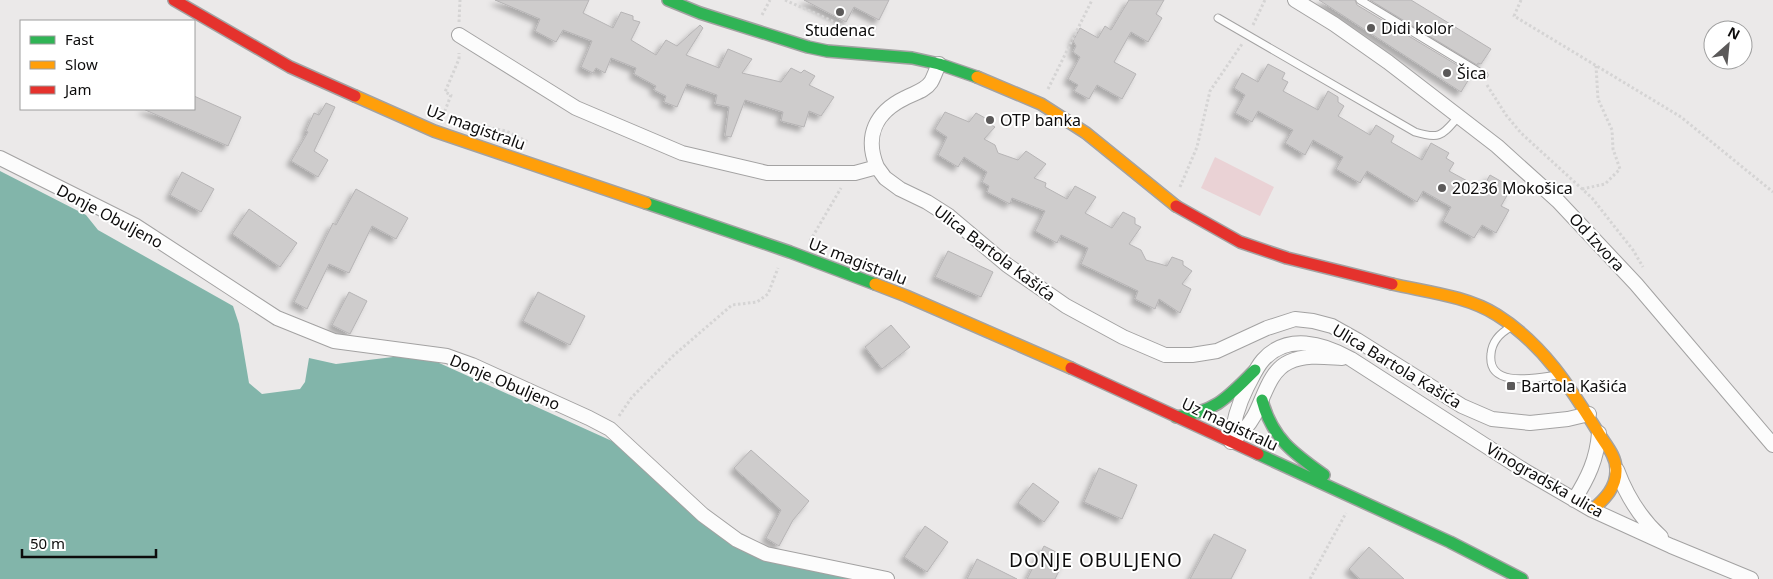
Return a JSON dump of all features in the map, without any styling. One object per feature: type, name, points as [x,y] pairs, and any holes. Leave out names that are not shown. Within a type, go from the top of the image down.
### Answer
[{"type":"main road","name":"Uz magistralu","points":[[174,0],[290,67],[434,131],[790,252],[906,296],[1045,356],[1450,542],[1522,579]]},
{"type":"main road","points":[[668,0],[709,16],[808,47],[827,51],[912,58],[938,64],[1007,89],[1041,104],[1086,133],[1173,204],[1240,242],[1287,258],[1476,304],[1497,314],[1530,339],[1589,414],[1609,448],[1616,468],[1615,480],[1610,492],[1592,510]]},
{"type":"main road","points":[[1176,417],[1193,416],[1217,406],[1255,370]]},
{"type":"main road","points":[[1262,400],[1266,417],[1273,430],[1286,446],[1364,503]]},
{"type":"street","name":"Od Izvora","points":[[1295,0],[1357,40],[1459,116],[1497,146],[1558,201],[1636,284],[1773,445]]},
{"type":"street","points":[[459,35],[576,108],[682,153],[767,173],[855,173],[877,168],[872,156],[871,145],[873,132],[879,118],[888,108],[922,91],[931,82],[938,64]]},
{"type":"street","name":"Donje Obuljeno","points":[[0,158],[136,226],[277,318],[334,341],[447,356],[472,365],[610,429],[703,515],[737,540],[766,554],[887,579]]},
{"type":"street","name":"Ulica Bartola Kašića","points":[[877,168],[885,178],[949,216],[1006,265],[1066,306],[1123,337],[1165,355],[1192,355],[1217,351],[1267,328],[1295,320],[1313,321],[1332,326],[1462,406],[1492,420],[1530,423],[1568,419],[1589,414]]},
{"type":"street","name":"Vinogradska ulica","points":[[1231,442],[1235,417],[1255,370],[1263,359],[1279,347],[1300,342],[1319,345],[1337,351],[1351,359],[1525,471],[1592,510],[1671,546],[1751,579]]},
{"type":"street","name":"Vinogradska ulica","points":[[1231,442],[1248,426],[1275,372],[1287,362],[1318,356],[1351,359]]},
{"type":"street","points":[[1574,500],[1584,485],[1594,462],[1599,433]]},
{"type":"street","points":[[1616,468],[1632,505],[1649,526],[1671,546]]},
{"type":"lane","points":[[1360,0],[1484,75]]},
{"type":"lane","points":[[1218,18],[1415,132],[1431,137],[1444,133],[1459,116]]},
{"type":"lane","points":[[1513,325],[1499,335],[1494,342],[1490,359],[1494,370],[1504,377],[1514,380],[1560,375]]},
{"type":"path","points":[[459,7],[460,0]]},
{"type":"path","points":[[785,0],[848,28],[877,28]]},
{"type":"path","points":[[1041,104],[1092,0]]},
{"type":"path","points":[[1173,204],[1197,147],[1210,91],[1248,36],[1265,0]]},
{"type":"path","points":[[1521,0],[1514,16],[1681,117],[1773,192]]},
{"type":"path","points":[[442,118],[451,95],[445,92],[459,59]]},
{"type":"path","points":[[1581,189],[1605,184],[1620,169],[1613,149],[1612,130],[1598,99],[1596,66]]},
{"type":"path","points":[[1484,75],[1490,91],[1521,133],[1592,198],[1640,261],[1643,266],[1641,279],[1636,284]]},
{"type":"path","points":[[809,244],[841,188],[844,173]]},
{"type":"path","points":[[610,429],[632,397],[674,355],[732,305],[756,302],[768,294],[778,268]]},
{"type":"path","points":[[1310,579],[1347,511]]},
{"type":"shaded area","points":[[1215,157],[1274,187],[1260,216],[1201,188]]},
{"type":"shaded area","points":[[0,171],[86,215],[98,230],[233,306],[239,324],[249,383],[262,394],[300,389],[305,382],[309,358],[336,364],[401,356],[437,362],[623,446],[733,545],[765,561],[857,579],[0,579]]},
{"type":"building","points":[[495,0],[589,0],[583,13],[613,28],[621,12],[633,16],[633,20],[640,22],[631,40],[656,55],[666,40],[677,46],[700,25],[703,28],[686,55],[719,68],[728,49],[752,59],[742,73],[781,82],[791,68],[801,73],[804,70],[815,76],[809,85],[834,97],[821,116],[809,111],[804,127],[781,121],[783,112],[745,100],[731,137],[725,136],[729,107],[715,104],[717,95],[687,84],[677,107],[664,102],[666,96],[654,90],[656,86],[634,74],[636,68],[611,58],[605,73],[596,68],[593,73],[581,67],[592,41],[563,30],[556,42],[535,31],[540,19]]},
{"type":"building","points":[[804,0],[889,0],[879,20],[854,7],[846,22]]},
{"type":"building","points":[[1129,0],[1164,0],[1156,14],[1162,18],[1148,42],[1131,32],[1114,62],[1136,74],[1122,99],[1097,85],[1089,99],[1074,91],[1078,85],[1068,79],[1080,57],[1073,52],[1076,46],[1073,41],[1080,28],[1098,38],[1105,26],[1111,30]]},
{"type":"building","points":[[1319,0],[1355,0],[1357,5],[1472,74],[1461,92]]},
{"type":"building","points":[[1370,0],[1411,0],[1491,49],[1481,64],[1478,63],[1477,65]]},
{"type":"building","points":[[1268,64],[1285,73],[1282,79],[1288,82],[1283,91],[1318,110],[1328,91],[1338,97],[1338,102],[1344,106],[1338,116],[1370,135],[1376,125],[1394,136],[1391,142],[1422,160],[1431,143],[1449,153],[1446,158],[1454,163],[1449,171],[1482,189],[1490,175],[1504,183],[1502,187],[1509,192],[1501,206],[1509,210],[1496,233],[1482,225],[1474,238],[1443,221],[1451,207],[1423,191],[1417,202],[1367,171],[1360,183],[1336,169],[1343,157],[1313,140],[1305,155],[1285,143],[1293,130],[1258,111],[1252,122],[1235,113],[1245,95],[1234,88],[1242,73],[1258,82]]},
{"type":"building","points":[[195,96],[241,117],[228,146],[145,110],[195,110]]},
{"type":"building","points":[[326,103],[335,107],[314,151],[328,160],[318,177],[291,161],[308,132],[306,131],[314,113],[319,115]]},
{"type":"building","points":[[945,112],[969,122],[976,113],[987,119],[986,122],[995,127],[984,139],[995,145],[998,153],[1018,160],[1026,151],[1046,164],[1034,178],[1046,183],[1045,187],[1067,199],[1075,186],[1096,197],[1085,213],[1112,228],[1123,212],[1135,218],[1135,224],[1141,227],[1129,244],[1141,250],[1146,260],[1167,266],[1172,257],[1183,261],[1183,265],[1192,271],[1182,284],[1191,289],[1180,313],[1159,299],[1155,309],[1135,299],[1138,291],[1081,264],[1088,248],[1061,235],[1057,243],[1035,231],[1045,211],[1012,198],[1010,204],[987,192],[989,186],[982,182],[987,172],[964,157],[958,167],[938,155],[947,137],[935,129]]},
{"type":"building","points":[[182,172],[214,189],[201,212],[170,195]]},
{"type":"building","points":[[356,189],[408,218],[396,239],[372,226],[349,273],[329,264],[307,309],[294,302],[333,223],[336,225]]},
{"type":"building","points":[[249,209],[297,243],[280,267],[232,234]]},
{"type":"building","points":[[948,251],[993,272],[981,297],[935,277]]},
{"type":"building","points":[[349,292],[367,301],[350,334],[332,325]]},
{"type":"building","points":[[538,292],[585,316],[570,345],[523,321]]},
{"type":"building","points":[[891,325],[910,347],[882,369],[865,347]]},
{"type":"building","points":[[751,450],[809,501],[793,520],[779,546],[766,538],[781,510],[734,468]]},
{"type":"building","points":[[1099,468],[1137,485],[1122,519],[1084,502]]},
{"type":"building","points":[[1033,483],[1059,502],[1044,522],[1018,503]]},
{"type":"building","points":[[925,526],[948,542],[927,572],[904,557]]},
{"type":"building","points":[[1214,534],[1246,550],[1231,579],[1190,579]]},
{"type":"building","points":[[1044,546],[1066,557],[1055,579],[1027,579]]},
{"type":"building","points":[[1369,547],[1404,579],[1360,579],[1349,569]]},
{"type":"building","points":[[977,559],[1017,579],[967,579]]},
{"type":"traffic: fast","points":[[668,0],[700,13],[808,47],[827,51],[912,58],[939,64],[977,77]]},
{"type":"traffic: fast","points":[[646,203],[790,252],[875,284]]},
{"type":"traffic: fast","points":[[1176,417],[1190,415],[1220,402],[1255,370]]},
{"type":"traffic: fast","points":[[1262,400],[1266,413],[1278,435],[1293,452],[1324,475]]},
{"type":"traffic: fast","points":[[1258,454],[1450,542],[1522,579]]},
{"type":"traffic: slow","points":[[977,77],[1041,104],[1086,133],[1176,206]]},
{"type":"traffic: slow","points":[[355,96],[434,131],[646,203]]},
{"type":"traffic: slow","points":[[875,284],[1071,368]]},
{"type":"traffic: slow","points":[[1392,284],[1446,295],[1473,303],[1497,315],[1528,339],[1542,353],[1577,399],[1610,450],[1616,464],[1616,475],[1612,487],[1606,497],[1592,510]]},
{"type":"traffic: jam","points":[[174,0],[290,67],[355,96]]},
{"type":"traffic: jam","points":[[1176,206],[1240,242],[1287,258],[1392,284]]},
{"type":"traffic: jam","points":[[1071,368],[1258,454]]},
{"type":"place","name":"Studenac","points":[[840,12]]},
{"type":"place","name":"Didi kolor","points":[[1371,28]]},
{"type":"place","name":"Šica","points":[[1447,73]]},
{"type":"place","name":"OTP banka","points":[[990,120]]},
{"type":"place","name":"20236 Mokošica","points":[[1442,188]]},
{"type":"place","name":"Bartola Kašića","points":[[1511,386]]},
{"type":"district","name":"DONJE OBULJENO","points":[[1096,560]]}]
